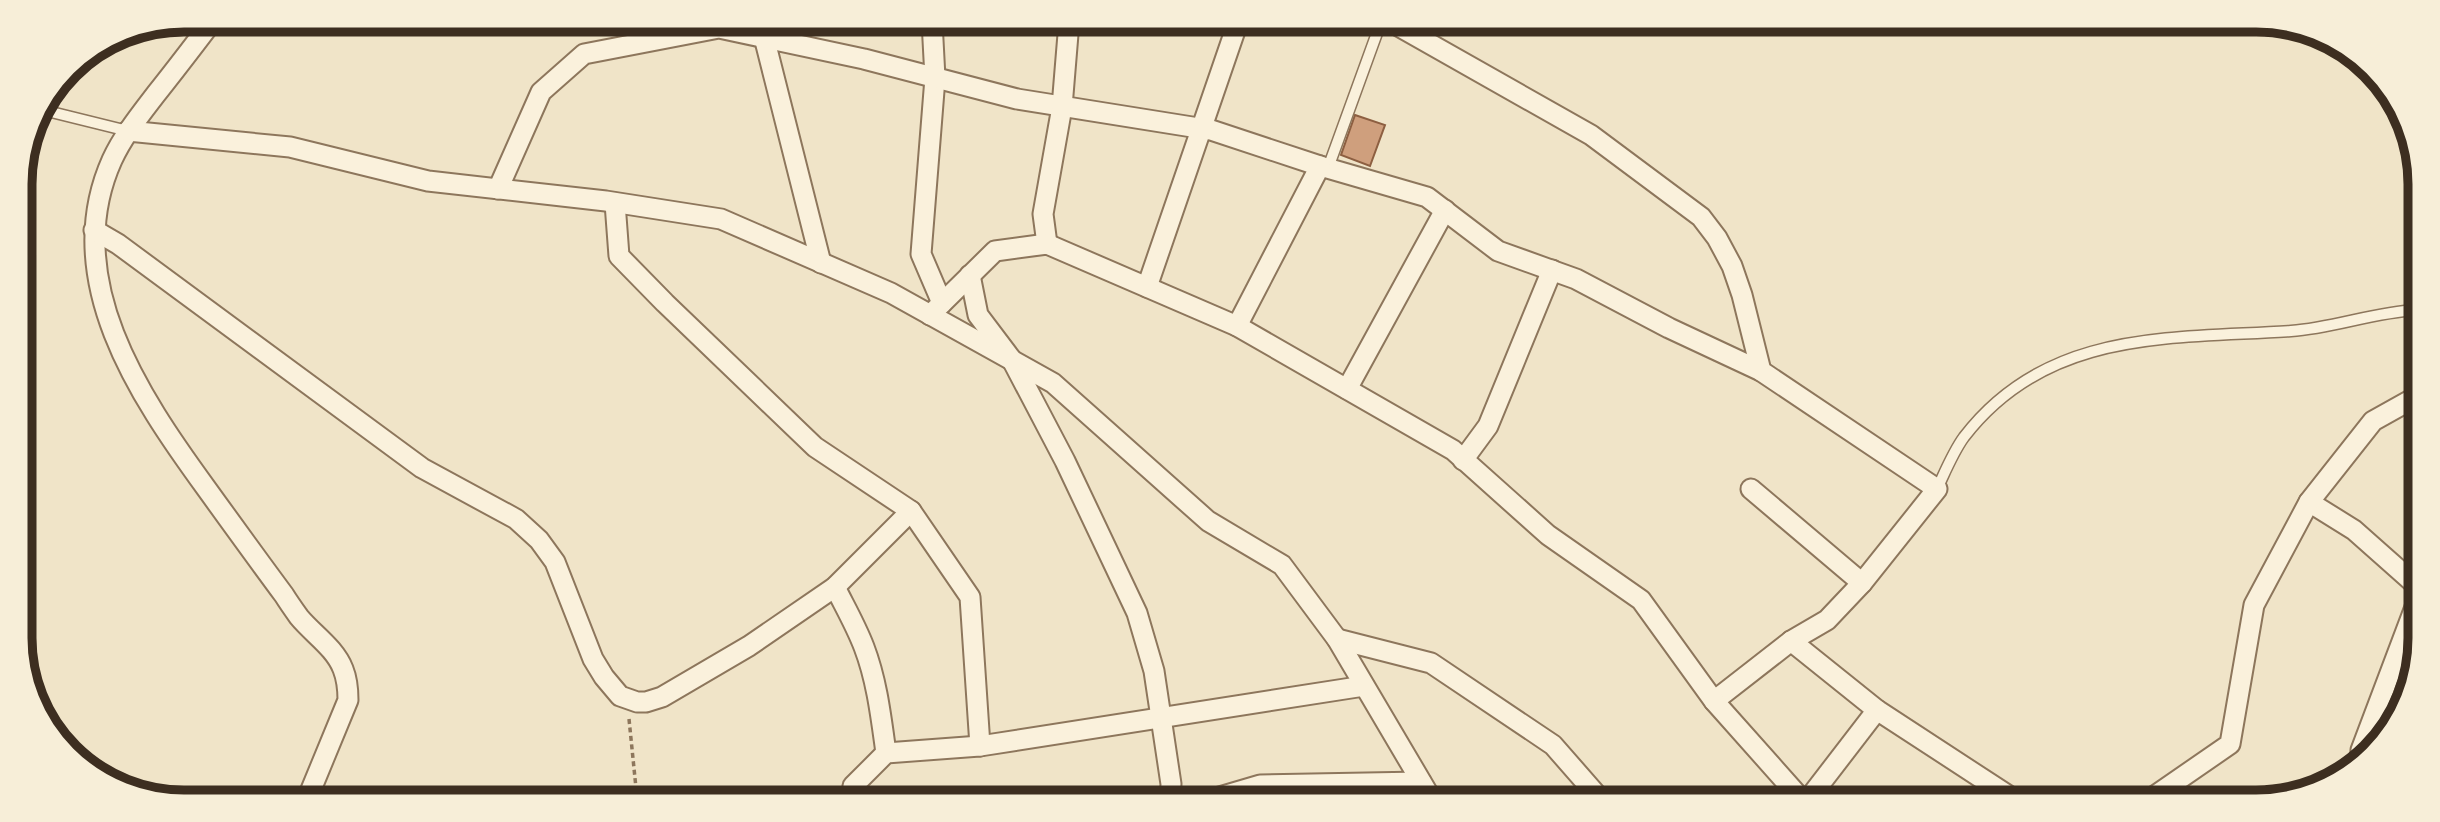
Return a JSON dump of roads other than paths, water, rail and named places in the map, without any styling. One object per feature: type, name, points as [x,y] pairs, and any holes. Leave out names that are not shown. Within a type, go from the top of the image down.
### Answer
[{"type":"street","points":[[205,32],[128,131],[112,159],[101,189],[94,230],[94,250],[101,294],[134,379],[162,427],[299,617],[337,657],[344,670],[348,700],[311,790]]},
{"type":"street","points":[[498,189],[541,92],[584,54],[694,32]]},
{"type":"street","points":[[742,32],[864,59],[1017,99],[1201,128],[1427,197],[1498,251],[1576,279],[1761,372],[1937,489],[1862,583],[1826,620],[1791,641],[1714,701]]},
{"type":"street","points":[[933,32],[935,78],[922,254],[936,309]]},
{"type":"street","points":[[1046,244],[1042,214],[1062,107],[1068,32]]},
{"type":"street","points":[[1147,287],[1235,32]]},
{"type":"street","points":[[1409,32],[1591,135],[1702,217],[1732,266],[1761,372]]},
{"type":"street","points":[[764,37],[821,263]]},
{"type":"street","points":[[128,131],[290,147],[428,181],[615,202],[721,219],[891,293],[936,309],[1012,360],[1053,383],[1208,521],[1282,565],[1337,639],[1425,790]]},
{"type":"street","points":[[1237,326],[1324,167]]},
{"type":"street","points":[[615,202],[619,256],[816,447],[911,511],[970,597],[980,746]]},
{"type":"street","points":[[1347,389],[1444,210]]},
{"type":"street","points":[[94,230],[118,244],[422,468],[516,519],[528,529],[555,562],[598,668],[620,696],[628,699],[646,702],[662,697],[749,646],[835,587],[911,511]]},
{"type":"street","points":[[936,309],[995,251],[1046,244],[1237,326],[1453,450],[1548,535],[1641,600],[1714,701],[1795,790]]},
{"type":"street","points":[[1463,460],[1488,426],[1552,270]]},
{"type":"street","points":[[970,275],[978,315],[1012,360],[1065,461],[1137,613],[1154,671],[1171,790]]},
{"type":"street","points":[[2163,790],[2230,744],[2254,605],[2309,502],[2373,421],[2408,401]]},
{"type":"street","points":[[1751,489],[1862,583]]},
{"type":"street","points":[[2309,502],[2354,530],[2408,578]]},
{"type":"street","points":[[835,587],[869,662],[886,753]]},
{"type":"street","points":[[2362,748],[2408,626]]},
{"type":"street","points":[[1337,639],[1431,663],[1553,746],[1592,790]]},
{"type":"street","points":[[1791,641],[1877,710],[2000,790]]},
{"type":"street","points":[[853,790],[853,786],[886,753],[980,746],[1364,686]]},
{"type":"street","points":[[1814,790],[1877,710]]},
{"type":"street","points":[[1243,790],[1260,785],[1420,782]]},
{"type":"lane","points":[[1324,167],[1377,32]]},
{"type":"lane","points":[[49,112],[128,131]]},
{"type":"lane","points":[[1937,489],[1962,440],[1990,410],[2021,385],[2075,358],[2139,340],[2320,328],[2408,311]]}]
